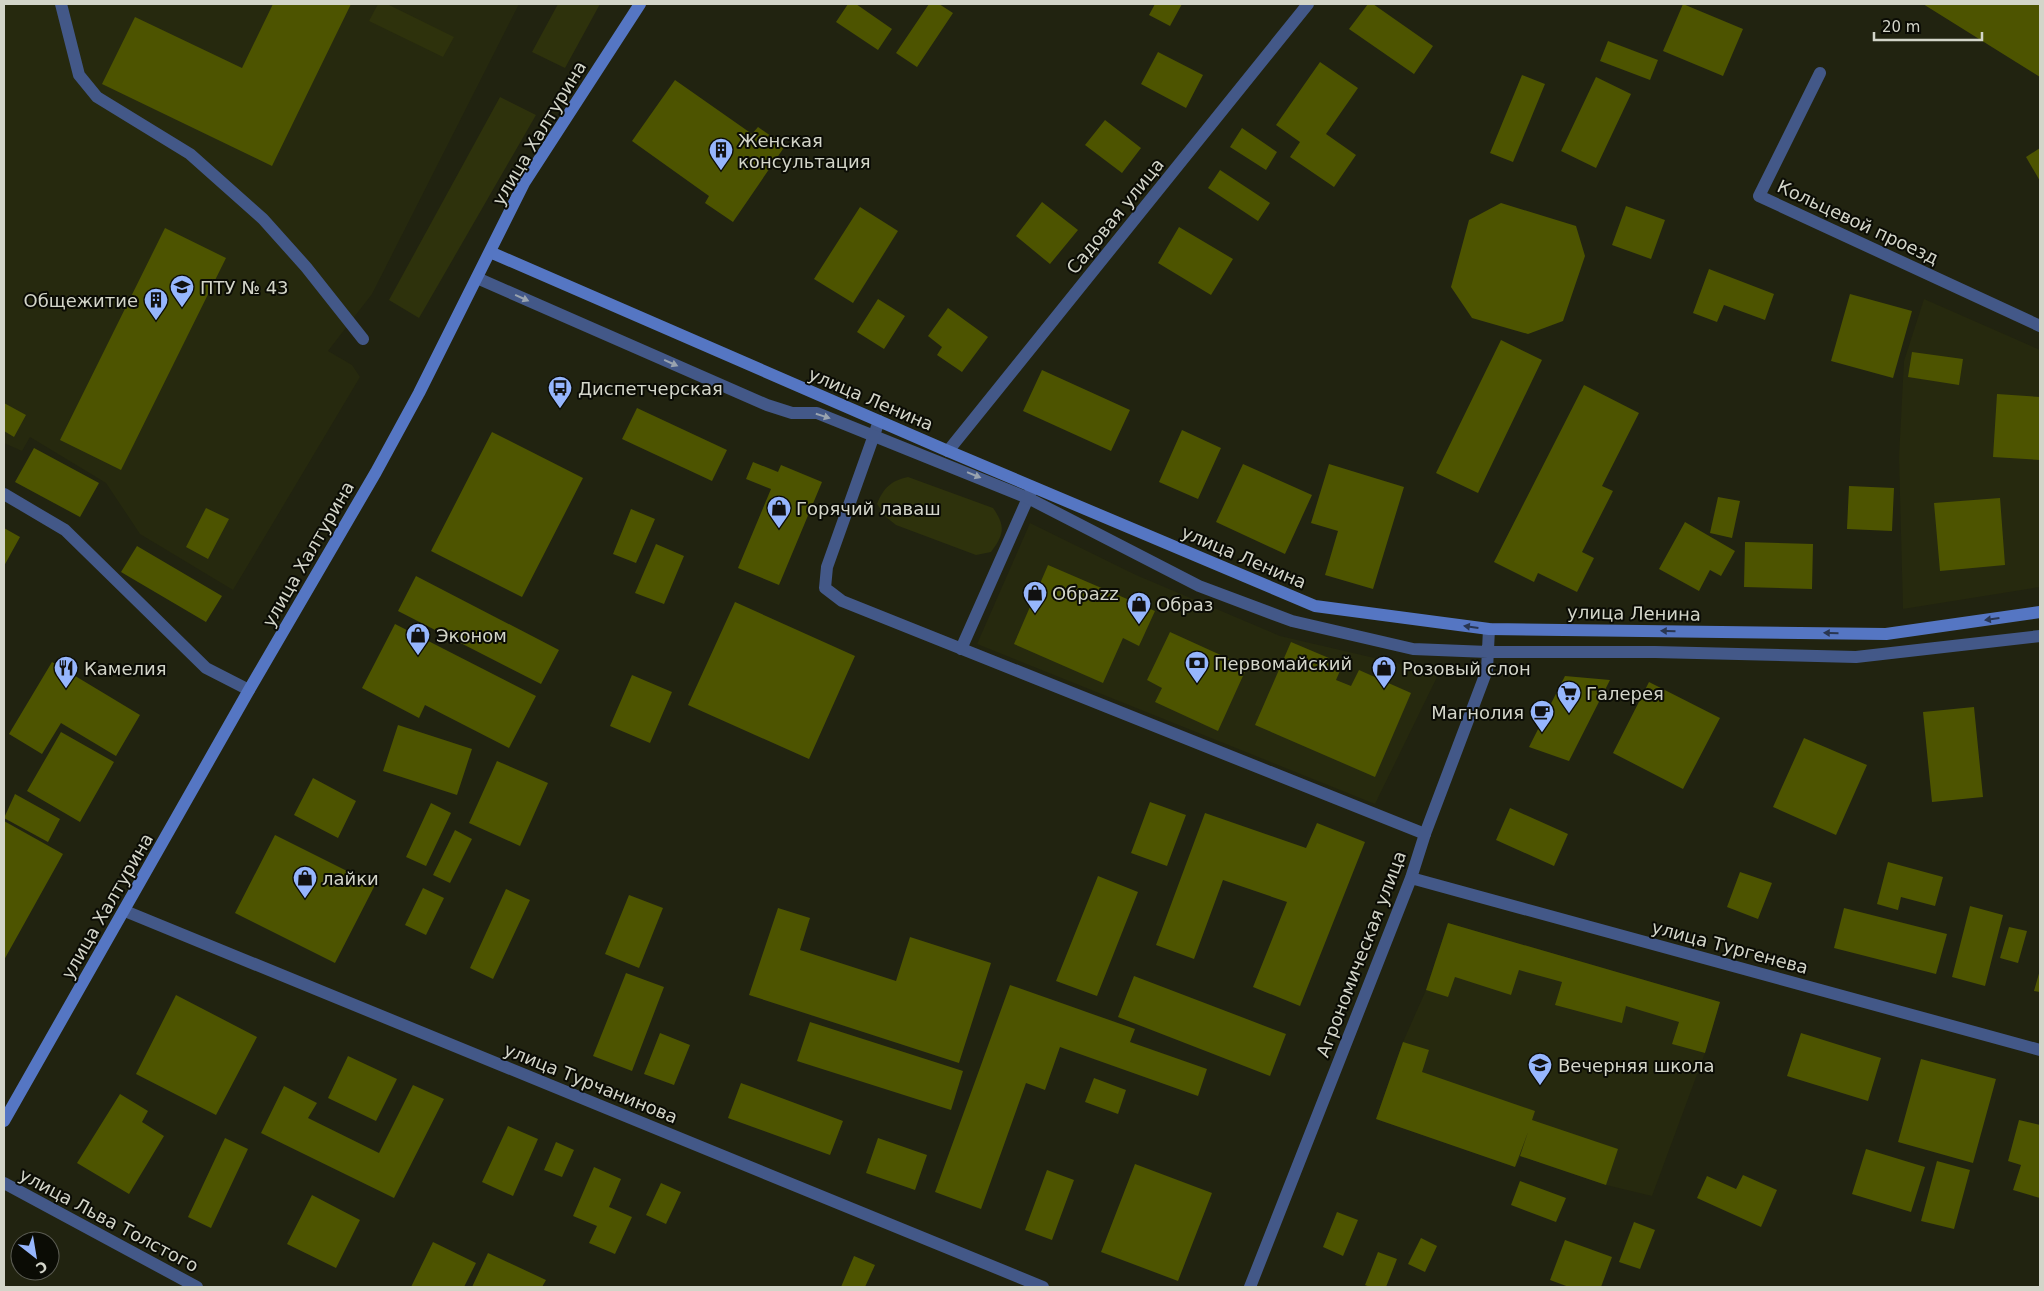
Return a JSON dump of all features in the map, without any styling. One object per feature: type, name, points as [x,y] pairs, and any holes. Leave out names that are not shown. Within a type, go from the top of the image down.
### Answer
[{"type":"street","points":[[61,4],[79,75],[97,97],[190,154],[263,219],[306,267],[363,338]]},
{"type":"street","name":"улица Халтурина","points":[[4,1121],[249,690],[376,472],[524,183],[640,4]]},
{"type":"street","name":"Садовая улица","points":[[948,451],[1308,4]]},
{"type":"street","name":"Кольцевой проезд","points":[[1820,73],[1759,196],[2040,326]]},
{"type":"street","name":"улица Ленина","points":[[490,252],[948,451],[1031,493],[1314,606],[1489,629],[1886,634],[2040,612]]},
{"type":"street","points":[[477,278],[767,405],[792,413],[817,413],[1031,493],[1199,586],[1292,621],[1413,649],[1488,652],[1655,652],[1856,657],[2040,636]]},
{"type":"street","points":[[879,421],[826,567],[825,588],[842,600],[961,649],[1425,834]]},
{"type":"street","points":[[961,649],[1031,493]]},
{"type":"street","points":[[4,494],[65,530],[206,668],[249,690]]},
{"type":"street","name":"Агрономическая улица","points":[[1250,1287],[1411,878],[1425,834],[1488,670],[1489,629]]},
{"type":"street","name":"улица Тургенева","points":[[1411,878],[2040,1050]]},
{"type":"street","name":"улица Турчанинова","points":[[125,911],[1043,1287]]},
{"type":"street","name":"улица Льва Толстого","points":[[4,1182],[197,1287]]},
{"type":"shaded area","name":"ПТУ № 43","points":[[4,4],[519,4],[372,294],[328,351],[352,365],[360,377],[233,590],[140,534],[106,483],[30,437],[22,451],[4,443]]},
{"type":"shaded area","points":[[378,4],[387,4],[454,37],[443,57],[369,21]]},
{"type":"shaded area","points":[[558,4],[600,4],[565,68],[532,52]]},
{"type":"shaded area","points":[[500,97],[536,115],[419,318],[389,300]]},
{"type":"shaded area","points":[[1924,299],[2040,350],[2040,587],[1903,609],[1899,457],[1904,361]]},
{"type":"shaded area","points":[[908,477],[993,508],[1000,520],[1002,530],[999,540],[991,552],[976,555],[896,525],[886,517],[877,504],[880,498],[889,486]]},
{"type":"shaded area","points":[[1030,523],[1136,575],[1280,636],[1439,673],[1375,804],[977,644]]},
{"type":"shaded area","name":"Вечерняя школа","points":[[1448,923],[1720,1002],[1705,1053],[1652,1196],[1606,1185],[1521,1156],[1515,1167],[1376,1119],[1403,1042],[1426,990]]},
{"type":"building","points":[[273,4],[351,4],[272,166],[102,84],[135,17],[242,68]]},
{"type":"building","points":[[848,4],[856,4],[892,29],[878,50],[836,22]]},
{"type":"building","points":[[929,4],[939,4],[953,13],[917,67],[896,53]]},
{"type":"building","points":[[1155,4],[1182,4],[1170,26],[1149,15]]},
{"type":"building","points":[[1368,4],[1373,4],[1433,46],[1414,74],[1349,29]]},
{"type":"building","points":[[1683,4],[1743,29],[1723,76],[1663,51]]},
{"type":"building","points":[[1923,4],[2040,4],[2040,77]]},
{"type":"building","points":[[1608,41],[1658,60],[1650,80],[1600,61]]},
{"type":"building","points":[[1158,52],[1203,75],[1186,108],[1141,84]]},
{"type":"building","points":[[1320,62],[1358,88],[1326,134],[1356,155],[1334,187],[1290,157],[1300,142],[1276,125]]},
{"type":"building","points":[[1522,75],[1545,84],[1513,162],[1490,153]]},
{"type":"building","points":[[1596,77],[1631,94],[1596,168],[1561,151]]},
{"type":"building","name":"Женская консультация","points":[[675,80],[752,134],[758,127],[785,146],[733,222],[705,203],[709,196],[632,141]]},
{"type":"building","points":[[1105,120],[1141,148],[1122,173],[1085,145]]},
{"type":"building","points":[[1242,128],[1277,152],[1266,170],[1230,147]]},
{"type":"building","points":[[2040,148],[2040,181],[2026,157]]},
{"type":"building","points":[[1220,170],[1270,203],[1258,221],[1208,188]]},
{"type":"building","points":[[1042,202],[1078,230],[1050,264],[1016,236]]},
{"type":"building","points":[[1501,203],[1576,226],[1585,256],[1563,321],[1528,334],[1472,318],[1451,287],[1469,220]]},
{"type":"building","points":[[1626,206],[1665,220],[1651,259],[1612,245]]},
{"type":"building","points":[[860,207],[898,231],[853,303],[814,279]]},
{"type":"building","points":[[1179,227],[1233,259],[1211,295],[1158,263]]},
{"type":"building","name":"Общежитие","points":[[165,228],[226,258],[121,470],[60,440]]},
{"type":"building","points":[[1709,269],[1774,294],[1765,320],[1724,305],[1717,322],[1693,313]]},
{"type":"building","points":[[1850,294],[1912,311],[1893,378],[1831,361]]},
{"type":"building","points":[[878,299],[905,316],[884,349],[857,332]]},
{"type":"building","points":[[948,308],[988,337],[962,372],[937,355],[942,347],[928,336]]},
{"type":"building","points":[[1501,340],[1542,360],[1478,493],[1436,473]]},
{"type":"building","points":[[1912,352],[1963,359],[1959,385],[1908,377]]},
{"type":"building","points":[[1042,370],[1130,410],[1111,451],[1023,411]]},
{"type":"building","points":[[1584,385],[1639,413],[1602,486],[1613,491],[1582,552],[1594,558],[1577,592],[1538,573],[1534,582],[1494,562]]},
{"type":"building","points":[[1997,394],[2040,397],[2040,460],[1993,457]]},
{"type":"building","points":[[4,403],[26,415],[14,437],[4,431]]},
{"type":"building","points":[[637,408],[727,450],[712,481],[622,439]]},
{"type":"building","points":[[1182,430],[1221,448],[1198,499],[1159,482]]},
{"type":"building","points":[[492,432],[583,478],[522,597],[431,551]]},
{"type":"building","points":[[34,448],[99,483],[80,517],[15,482]]},
{"type":"building","name":"Горячий лаваш","points":[[753,462],[778,472],[781,465],[822,482],[779,585],[738,568],[771,489],[746,479]]},
{"type":"building","points":[[1243,464],[1312,495],[1285,554],[1216,522]]},
{"type":"building","points":[[1329,464],[1404,487],[1373,589],[1325,575],[1338,531],[1311,523]]},
{"type":"building","points":[[1849,486],[1894,488],[1892,531],[1847,529]]},
{"type":"building","points":[[1718,497],[1740,501],[1732,538],[1710,533]]},
{"type":"building","points":[[2000,498],[2005,565],[1940,571],[1934,503]]},
{"type":"building","points":[[206,508],[229,519],[208,559],[186,547]]},
{"type":"building","points":[[631,509],[655,519],[636,563],[613,554]]},
{"type":"building","points":[[1685,522],[1735,551],[1721,576],[1710,570],[1699,591],[1659,569]]},
{"type":"building","points":[[4,528],[20,537],[4,566]]},
{"type":"building","points":[[1745,542],[1813,544],[1812,589],[1744,587]]},
{"type":"building","points":[[656,544],[684,556],[664,604],[635,593]]},
{"type":"building","points":[[137,546],[222,596],[206,622],[121,572]]},
{"type":"building","points":[[1048,565],[1155,611],[1139,646],[1123,638],[1103,683],[1014,644]]},
{"type":"building","points":[[416,576],[559,650],[541,684],[398,611]]},
{"type":"building","points":[[735,602],[855,656],[809,759],[688,705]]},
{"type":"building","name":"Эконом","points":[[395,624],[536,696],[509,748],[425,705],[419,718],[362,688]]},
{"type":"building","name":"Первомайский","points":[[1170,632],[1247,667],[1218,731],[1155,702],[1162,688],[1147,680]]},
{"type":"building","points":[[1291,642],[1343,664],[1336,680],[1351,686],[1359,670],[1411,693],[1375,777],[1255,725]]},
{"type":"building","name":"Камелия","points":[[52,662],[140,715],[116,756],[61,723],[42,754],[9,734]]},
{"type":"building","points":[[632,675],[672,692],[650,743],[610,726]]},
{"type":"building","name":"Галерея","points":[[1565,676],[1610,680],[1569,761],[1529,747]]},
{"type":"building","points":[[1649,682],[1720,718],[1683,789],[1613,753]]},
{"type":"building","points":[[1974,707],[1983,797],[1932,802],[1923,712]]},
{"type":"building","points":[[398,725],[472,749],[457,795],[383,771]]},
{"type":"building","points":[[61,732],[114,762],[80,822],[27,791]]},
{"type":"building","points":[[1804,738],[1867,765],[1836,835],[1773,807]]},
{"type":"building","points":[[497,761],[548,783],[520,846],[469,823]]},
{"type":"building","points":[[313,778],[356,801],[338,838],[294,815]]},
{"type":"building","points":[[15,794],[60,819],[48,842],[4,818]]},
{"type":"building","points":[[1150,802],[1186,815],[1167,866],[1131,853]]},
{"type":"building","points":[[431,803],[451,813],[426,866],[406,857]]},
{"type":"building","points":[[1510,808],[1568,834],[1554,866],[1496,840]]},
{"type":"building","points":[[1205,813],[1306,848],[1317,823],[1365,842],[1300,1006],[1253,987],[1287,902],[1223,880],[1194,959],[1156,945]]},
{"type":"building","points":[[4,821],[63,854],[4,960]]},
{"type":"building","points":[[455,830],[472,839],[450,883],[433,875]]},
{"type":"building","name":"лайки","points":[[275,835],[375,885],[335,963],[235,913]]},
{"type":"building","points":[[1888,862],[1943,877],[1935,906],[1901,897],[1898,910],[1877,904]]},
{"type":"building","points":[[1740,872],[1772,883],[1758,919],[1727,907]]},
{"type":"building","points":[[1098,876],[1138,892],[1097,996],[1056,981]]},
{"type":"building","points":[[423,888],[444,898],[426,935],[405,925]]},
{"type":"building","points":[[506,889],[530,900],[493,979],[470,968]]},
{"type":"building","points":[[629,895],[663,908],[639,968],[605,954]]},
{"type":"building","points":[[1970,906],[2003,915],[1985,986],[1952,977]]},
{"type":"building","points":[[778,908],[810,918],[800,950],[896,981],[910,937],[991,963],[959,1063],[749,995]]},
{"type":"building","points":[[1844,908],[1947,934],[1936,974],[1834,948]]},
{"type":"building","points":[[1448,923],[1720,1002],[1705,1053],[1672,1044],[1679,1022],[1626,1006],[1622,1023],[1555,1005],[1562,982],[1519,970],[1511,995],[1455,977],[1448,997],[1426,990]]},
{"type":"building","points":[[2009,927],[2027,931],[2018,963],[2000,958]]},
{"type":"building","points":[[2040,970],[2040,992],[2034,991]]},
{"type":"building","points":[[626,973],[664,987],[632,1071],[593,1056]]},
{"type":"building","points":[[1134,976],[1286,1034],[1270,1076],[1118,1017]]},
{"type":"building","points":[[1010,985],[1135,1029],[1130,1042],[1207,1069],[1198,1096],[1060,1047],[1045,1090],[1026,1083],[981,1209],[935,1192]]},
{"type":"building","points":[[176,995],[257,1037],[216,1115],[136,1074]]},
{"type":"building","points":[[810,1022],[963,1071],[951,1110],[797,1061]]},
{"type":"building","points":[[660,1033],[690,1045],[674,1085],[644,1074]]},
{"type":"building","points":[[1801,1033],[1881,1058],[1868,1101],[1787,1076]]},
{"type":"building","points":[[1403,1042],[1429,1050],[1422,1072],[1535,1111],[1532,1120],[1618,1149],[1606,1185],[1520,1156],[1528,1132],[1515,1167],[1376,1119]]},
{"type":"building","points":[[348,1056],[397,1079],[376,1121],[328,1098]]},
{"type":"building","points":[[1921,1059],[1996,1079],[1973,1163],[1898,1142]]},
{"type":"building","points":[[1094,1078],[1126,1090],[1118,1114],[1085,1102]]},
{"type":"building","points":[[741,1083],[843,1121],[830,1155],[728,1118]]},
{"type":"building","points":[[413,1085],[444,1099],[394,1198],[261,1133],[284,1086],[317,1103],[308,1118],[379,1153]]},
{"type":"building","points":[[120,1094],[148,1111],[142,1122],[164,1136],[129,1194],[77,1163]]},
{"type":"building","points":[[2019,1120],[2040,1125],[2040,1198],[2013,1190],[2021,1165],[2008,1161]]},
{"type":"building","points":[[508,1126],[538,1139],[513,1196],[482,1182]]},
{"type":"building","points":[[225,1138],[248,1149],[211,1228],[188,1217]]},
{"type":"building","points":[[878,1138],[927,1155],[915,1190],[866,1173]]},
{"type":"building","points":[[556,1142],[574,1150],[562,1177],[544,1170]]},
{"type":"building","points":[[1866,1149],[1925,1167],[1911,1212],[1852,1194]]},
{"type":"building","points":[[1937,1161],[1970,1170],[1954,1229],[1921,1221]]},
{"type":"building","points":[[1135,1164],[1212,1193],[1178,1281],[1101,1252]]},
{"type":"building","points":[[594,1167],[621,1179],[609,1207],[632,1217],[615,1254],[589,1243],[597,1226],[573,1216]]},
{"type":"building","points":[[1047,1170],[1074,1180],[1052,1240],[1025,1230]]},
{"type":"building","points":[[1743,1175],[1777,1190],[1761,1227],[1697,1198],[1707,1176],[1736,1189]]},
{"type":"building","points":[[1520,1181],[1566,1198],[1556,1222],[1511,1205]]},
{"type":"building","points":[[661,1183],[681,1192],[666,1224],[646,1215]]},
{"type":"building","points":[[312,1195],[360,1220],[336,1268],[287,1244]]},
{"type":"building","points":[[1337,1212],[1358,1220],[1343,1256],[1323,1247]]},
{"type":"building","points":[[1634,1222],[1655,1230],[1640,1269],[1619,1262]]},
{"type":"building","points":[[1421,1238],[1437,1246],[1425,1272],[1408,1264]]},
{"type":"building","points":[[1565,1240],[1612,1257],[1601,1287],[1569,1287],[1550,1280]]},
{"type":"building","points":[[433,1242],[476,1263],[464,1287],[411,1287]]},
{"type":"building","points":[[1378,1252],[1397,1259],[1386,1287],[1370,1287],[1365,1285]]},
{"type":"building","points":[[488,1253],[546,1280],[542,1287],[472,1287]]},
{"type":"building","points":[[854,1256],[875,1265],[865,1287],[841,1287]]},
{"type":"place","name":"Женская консультация","points":[[721,171]]},
{"type":"place","name":"ПТУ № 43","points":[[182,308]]},
{"type":"place","name":"Общежитие","points":[[156,321]]},
{"type":"place","name":"Диспетчерская","points":[[560,409]]},
{"type":"place","name":"Горячий лаваш","points":[[779,529]]},
{"type":"place","name":"Обраzz","points":[[1035,614]]},
{"type":"place","name":"Образ","points":[[1139,625]]},
{"type":"place","name":"Эконом","points":[[418,656]]},
{"type":"place","name":"Первомайский","points":[[1197,684]]},
{"type":"place","name":"Камелия","points":[[66,689]]},
{"type":"place","name":"Розовый слон","points":[[1384,689]]},
{"type":"place","name":"Галерея","points":[[1569,714]]},
{"type":"place","name":"Магнолия","points":[[1542,733]]},
{"type":"place","name":"лайки","points":[[305,899]]},
{"type":"place","name":"Вечерняя школа","points":[[1540,1086]]}]
